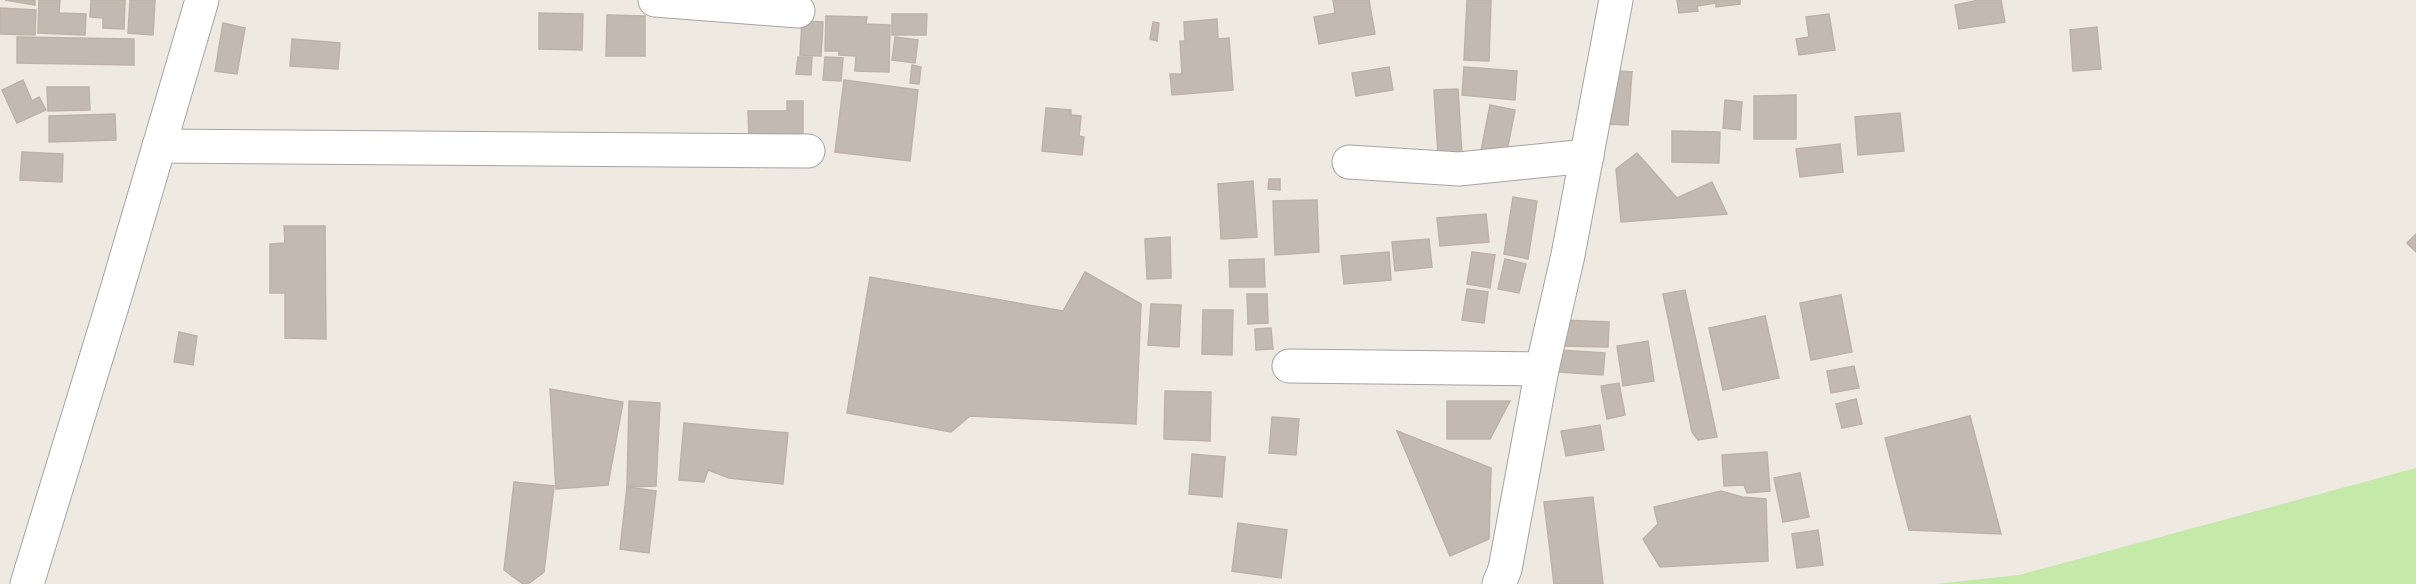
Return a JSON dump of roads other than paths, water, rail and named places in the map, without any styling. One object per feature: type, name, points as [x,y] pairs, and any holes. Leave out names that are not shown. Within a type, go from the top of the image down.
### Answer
[{"type":"street","points":[[27,584],[202,0]]},
{"type":"street","points":[[655,0],[798,11]]},
{"type":"street","points":[[1499,584],[1505,569],[1542,369],[1568,255],[1616,0]]},
{"type":"street","points":[[159,146],[807,151]]},
{"type":"street","points":[[1350,162],[1459,169],[1587,156]]},
{"type":"street","points":[[1289,366],[1542,369]]}]
